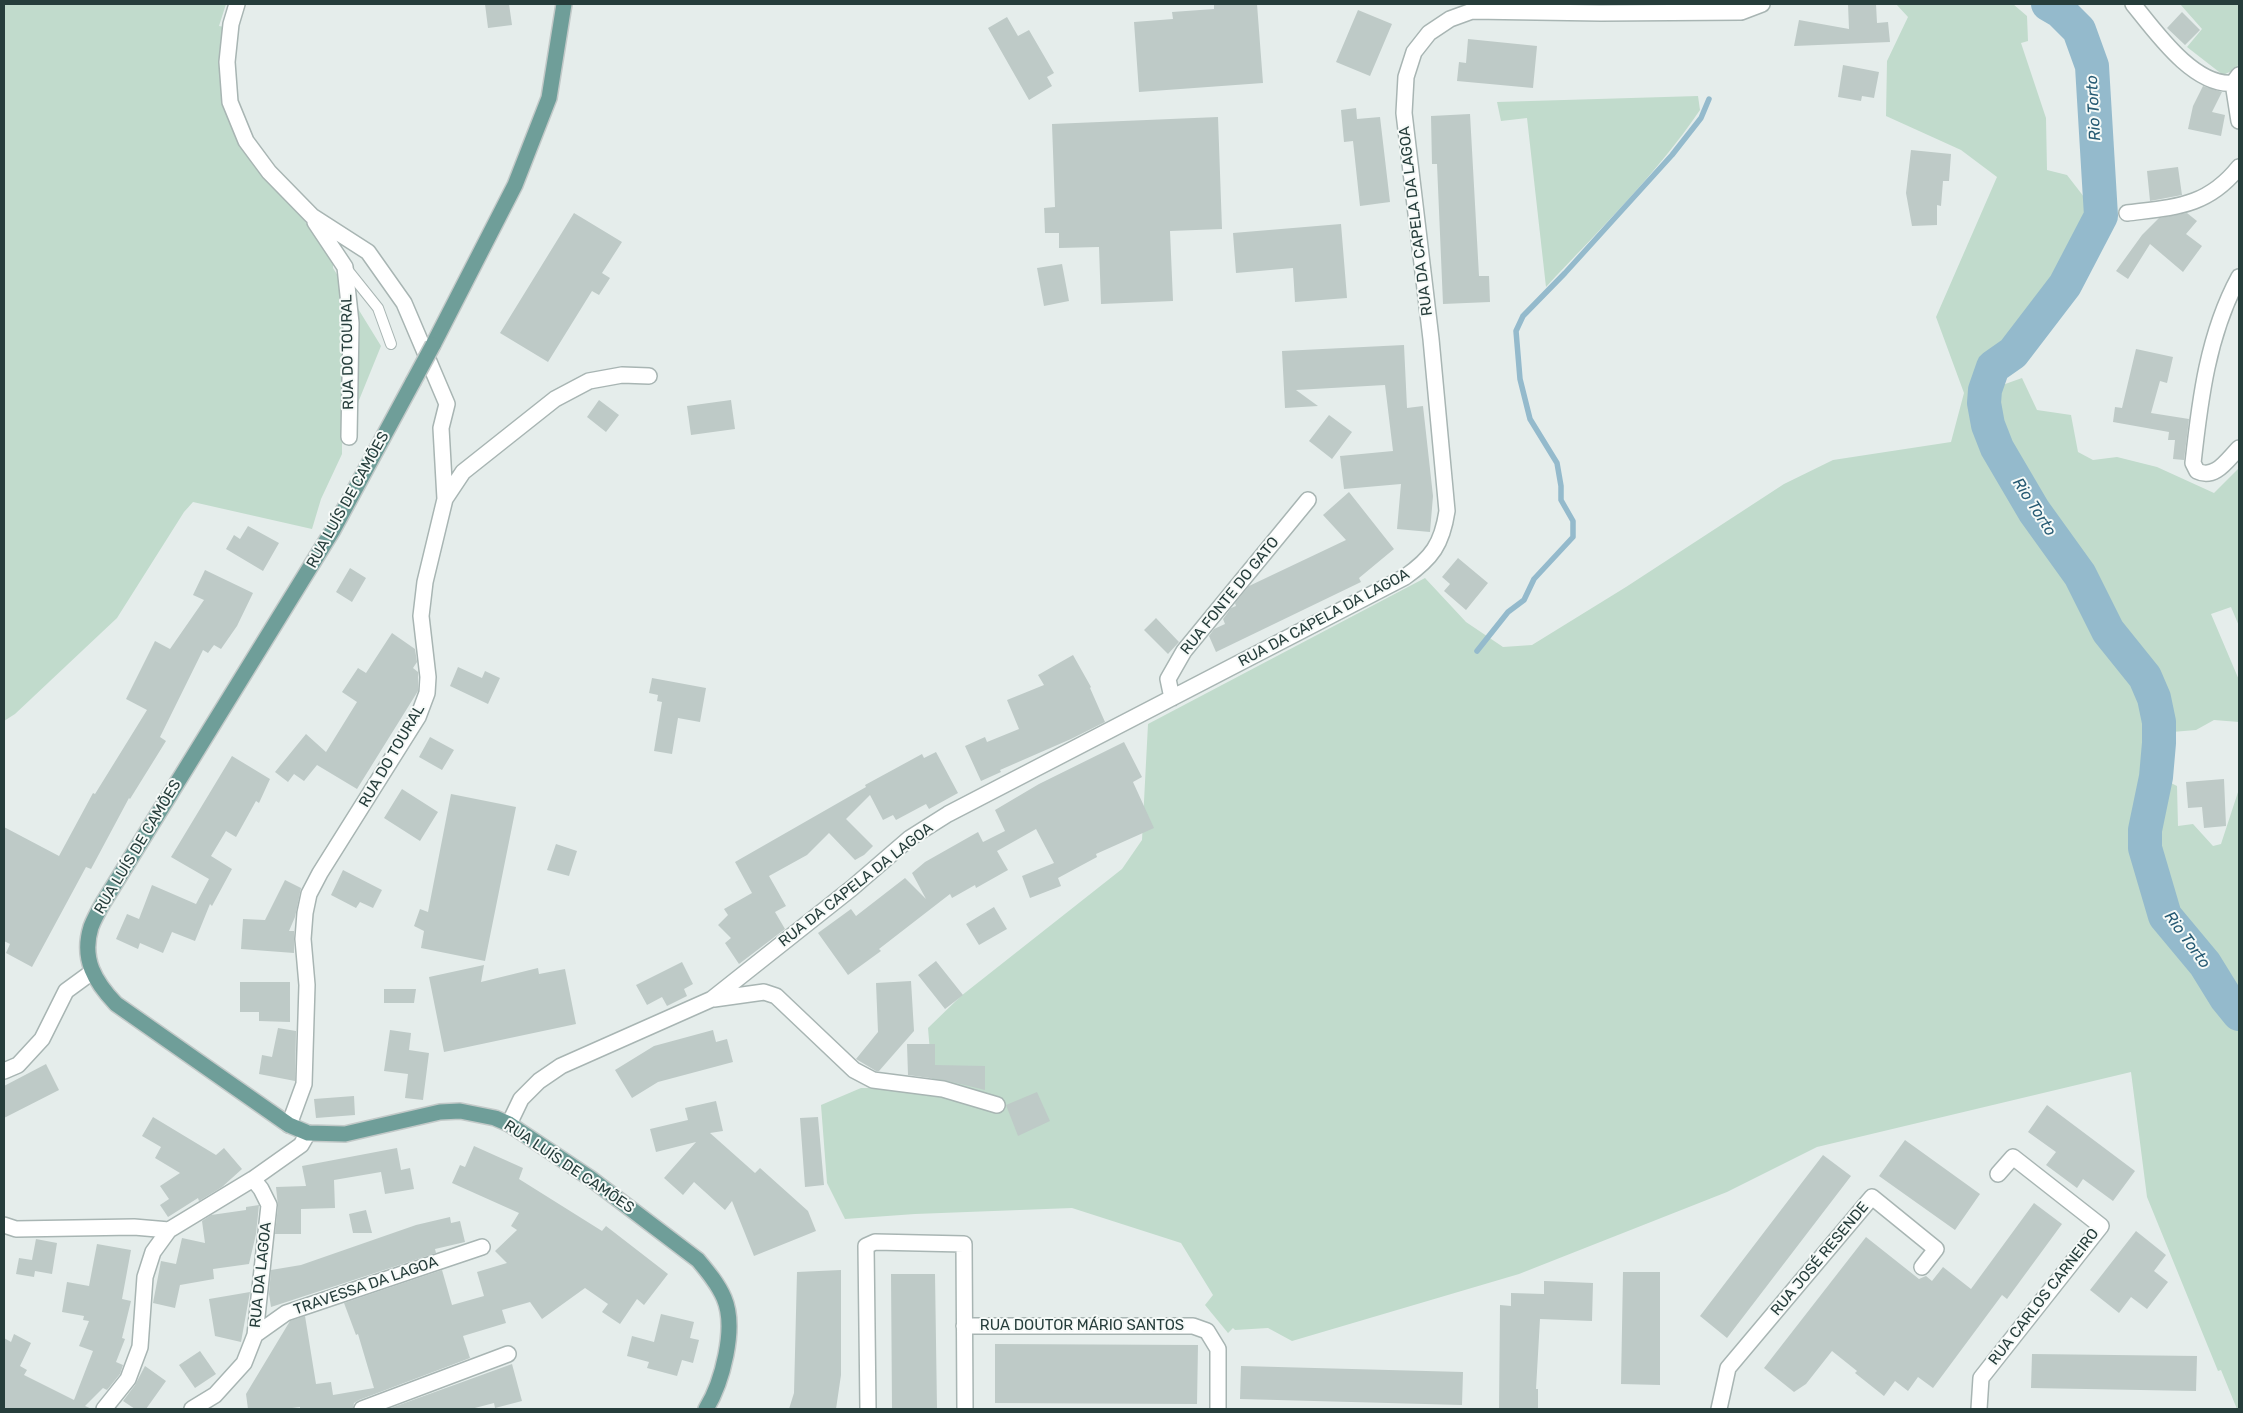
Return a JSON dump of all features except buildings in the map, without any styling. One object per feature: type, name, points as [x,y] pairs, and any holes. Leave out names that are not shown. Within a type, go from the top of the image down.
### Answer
[{"type":"main road","name":"RUA LUÍS DE CAMÕES","points":[[564,4],[549,98],[515,185],[433,345],[333,530],[103,903],[91,927],[88,948],[92,972],[102,989],[116,1004],[290,1125],[308,1133],[344,1134],[440,1112],[460,1111],[495,1118],[509,1124],[590,1178],[698,1260],[712,1278],[725,1300],[729,1334],[723,1364],[706,1409]]},
{"type":"street","name":"RUA DO TOURAL","points":[[237,4],[231,24],[227,62],[230,102],[246,141],[269,172],[312,216],[345,267],[351,323],[349,437]]},
{"type":"street","name":"RUA DA CAPELA DA LAGOA","points":[[509,1124],[521,1099],[539,1081],[561,1066],[712,999],[852,888],[910,838],[948,814],[1405,577],[1428,559],[1438,547],[1444,533],[1447,511],[1431,339],[1404,113],[1406,77],[1414,52],[1429,33],[1450,19],[1472,11],[1601,13],[1741,12],[1762,4]]},
{"type":"street","points":[[2133,4],[2162,40],[2205,78],[2214,82],[2236,79],[2239,121]]},
{"type":"street","points":[[2128,213],[2177,207],[2208,197],[2227,182],[2239,167]]},
{"type":"street","name":"RUA DO TOURAL","points":[[290,1125],[304,1084],[308,985],[303,939],[309,894],[418,717],[427,694],[428,677],[421,616],[425,582],[446,499],[441,428],[447,404],[404,303],[368,252],[312,216]]},
{"type":"street","points":[[2239,277],[2218,325],[2205,374],[2193,463],[2197,471],[2205,475],[2213,474],[2239,448]]},
{"type":"street","points":[[446,499],[463,472],[555,399],[589,381],[622,375],[649,376]]},
{"type":"street","name":"RUA FONTE DO GATO","points":[[1172,698],[1168,679],[1184,651],[1308,500]]},
{"type":"street","points":[[4,1071],[18,1065],[42,1039],[66,991],[92,972]]},
{"type":"street","points":[[712,999],[764,992],[776,996],[854,1070],[873,1080],[943,1090],[997,1105]]},
{"type":"street","points":[[104,1409],[128,1379],[140,1347],[145,1276],[153,1252],[169,1230],[253,1180],[300,1145],[308,1133]]},
{"type":"street","name":"RUA CARLOS CARNEIRO","points":[[1979,1409],[1981,1378],[2100,1226],[2013,1156],[1998,1174]]},
{"type":"street","name":"RUA DA LAGOA","points":[[192,1409],[215,1395],[244,1363],[255,1335],[269,1205],[261,1189],[253,1180]]},
{"type":"street","name":"RUA JOSÉ RESENDE","points":[[1719,1409],[1728,1368],[1872,1197],[1936,1249],[1922,1266]]},
{"type":"street","points":[[4,1225],[16,1229],[134,1226],[169,1230]]},
{"type":"street","points":[[868,1409],[866,1246],[875,1242],[964,1244],[965,1409]]},
{"type":"street","name":"TRAVESSA DA LAGOA","points":[[255,1335],[286,1313],[482,1247]]},
{"type":"street","name":"RUA DOUTOR MÁRIO SANTOS","points":[[964,1326],[1193,1326],[1207,1331],[1218,1349],[1218,1409]]},
{"type":"street","points":[[362,1409],[508,1354]]},
{"type":"lane","points":[[345,267],[378,308],[391,344]]},
{"type":"green space","points":[[4,4],[226,4],[219,26],[224,27],[220,45],[232,126],[333,258],[333,268],[381,346],[342,442],[342,454],[321,499],[312,529],[193,502],[184,512],[117,618],[15,714],[4,721]]},
{"type":"green space","points":[[1896,4],[2013,4],[2027,16],[2028,41],[2021,43],[2046,118],[2047,170],[2067,175],[2098,215],[2063,283],[2011,351],[1991,365],[1983,389],[1981,403],[1986,426],[1995,449],[2032,512],[2077,576],[2106,633],[2143,678],[2151,699],[2156,722],[2157,743],[2153,777],[2163,781],[2167,748],[2157,673],[2127,642],[2096,589],[2088,565],[2044,511],[2015,460],[1995,431],[1994,388],[2022,378],[2037,410],[2071,415],[2078,452],[2093,460],[2117,457],[2157,467],[2214,493],[2239,468],[2239,626],[2231,607],[2211,614],[2239,680],[2239,722],[2214,720],[2196,730],[2172,732],[2171,783],[2177,786],[2178,826],[2193,824],[2213,846],[2221,844],[2239,789],[2239,1409],[2237,1409],[2221,1370],[2218,1371],[2147,1197],[2131,1072],[1817,1147],[1727,1192],[1519,1274],[1292,1341],[1268,1328],[1235,1330],[1233,1328],[1228,1333],[1205,1305],[1213,1295],[1181,1243],[1072,1208],[915,1214],[845,1219],[827,1183],[821,1105],[861,1088],[933,1088],[928,1028],[961,996],[1122,869],[1142,840],[1148,724],[1425,578],[1466,622],[1503,647],[1532,645],[1626,587],[1784,484],[1833,460],[1951,442],[1964,393],[1936,317],[1997,177],[1961,150],[1886,116],[1887,61],[1908,17]]},
{"type":"green space","points":[[2180,4],[2239,4],[2239,63],[2236,69],[2223,75],[2187,47],[2202,29]]},
{"type":"green space","points":[[1698,96],[1700,110],[1665,157],[1626,202],[1546,287],[1527,118],[1501,121],[1497,102]]},
{"type":"waterway","name":"Rio Torto","points":[[2048,4],[2060,11],[2079,30],[2092,66],[2101,216],[2065,285],[2013,353],[1993,367],[1985,390],[1984,403],[1988,425],[1997,448],[2034,511],[2080,575],[2108,631],[2145,677],[2154,698],[2159,722],[2159,743],[2156,777],[2145,830],[2145,848],[2165,916],[2205,964],[2226,998],[2239,1014]]},
{"type":"waterway","points":[[1477,651],[1508,612],[1524,600],[1534,579],[1573,537],[1573,521],[1561,500],[1561,486],[1557,463],[1530,419],[1520,379],[1516,331],[1523,316],[1565,273],[1672,155],[1701,118],[1709,99]]}]
